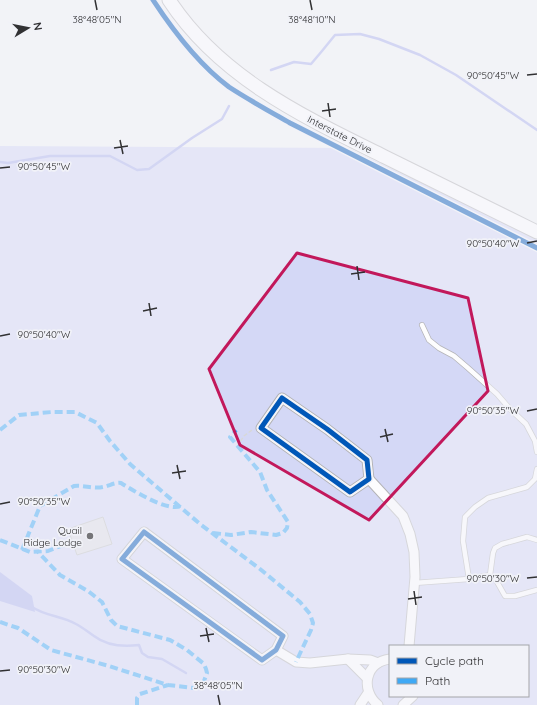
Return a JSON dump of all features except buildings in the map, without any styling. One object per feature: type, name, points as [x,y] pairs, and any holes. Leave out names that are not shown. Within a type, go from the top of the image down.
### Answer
[{"type":"main road","name":"Interstate Drive","points":[[169,0],[194,33],[214,53],[237,73],[293,110],[537,232]]},
{"type":"street","points":[[369,479],[350,492],[261,428],[282,398],[327,429],[367,460],[369,479],[403,516],[410,534],[414,552],[414,583],[407,645]]},
{"type":"street","points":[[144,532],[283,636],[276,650],[262,660],[122,559],[144,532]]},
{"type":"street","points":[[276,650],[296,662],[310,663],[348,659],[370,660],[378,663]]},
{"type":"street","points":[[348,659],[367,678]]},
{"type":"street","points":[[378,705],[372,700],[368,693],[367,678],[372,668],[378,663],[389,659]]},
{"type":"street","points":[[360,705],[368,693]]},
{"type":"street","points":[[404,705],[412,697]]},
{"type":"lane","points":[[422,325],[429,340],[439,348],[454,356],[468,368],[497,394],[526,424],[535,441],[537,452]]},
{"type":"lane","points":[[468,579],[463,541],[465,517],[475,507],[488,498],[527,487],[535,479],[537,469]]},
{"type":"lane","points":[[490,575],[492,553],[495,548],[502,544],[527,537],[537,540]]},
{"type":"lane","points":[[414,583],[468,579],[490,575]]},
{"type":"lane","points":[[490,575],[496,580],[505,596],[515,596],[537,590]]},
{"type":"path","points":[[237,446],[250,430],[261,428]]},
{"type":"highlighted area","points":[[297,253],[468,298],[488,391],[369,520],[240,445],[209,369]]},
{"type":"shaded area","points":[[0,146],[348,148],[537,238],[537,705],[0,705]]},
{"type":"water","points":[[0,572],[32,596],[35,612],[0,601]]},
{"type":"waterway","points":[[271,70],[294,62],[311,64],[335,35],[360,34],[379,39],[420,55],[456,75],[537,130]]},
{"type":"waterway","points":[[0,162],[8,163],[50,156],[110,156],[137,170],[149,169],[192,138],[222,119],[229,106]]},
{"type":"waterway","points":[[32,607],[42,612],[71,621],[104,642],[121,646],[139,645],[142,653],[148,657],[162,659],[186,673]]},
{"type":"marked path","points":[[0,430],[19,415],[52,412],[75,412],[97,423],[130,464],[200,524],[260,569],[300,602],[310,614],[313,623],[311,630],[296,662]]},
{"type":"marked path","points":[[213,533],[231,535],[251,532],[276,535],[283,533],[287,528],[288,522],[267,490],[260,472],[230,437],[236,430]]},
{"type":"marked path","points":[[22,550],[40,506],[74,486],[99,487],[121,483],[141,495],[159,503],[167,506],[180,506]]},
{"type":"marked path","points":[[0,540],[30,552],[48,551],[66,544]]},
{"type":"marked path","points":[[0,622],[18,628],[51,650],[109,666],[168,685],[193,688],[200,687],[204,681],[207,673],[204,664],[187,650],[170,640],[117,626],[111,620],[102,602],[88,591],[60,575],[38,552]]},
{"type":"marked path","points":[[137,705],[137,698],[140,694],[168,685]]},
{"type":"cycle path","points":[[153,0],[187,47],[207,68],[229,87],[290,123],[537,248]]},
{"type":"cycle path","points":[[282,398],[327,429],[367,460],[369,479],[350,492],[261,428],[282,398]]},
{"type":"cycle path","points":[[144,532],[283,636],[276,650],[262,660],[122,559],[144,532]]},
{"type":"place","name":"Quail Ridge Lodge","points":[[90,536]]}]
